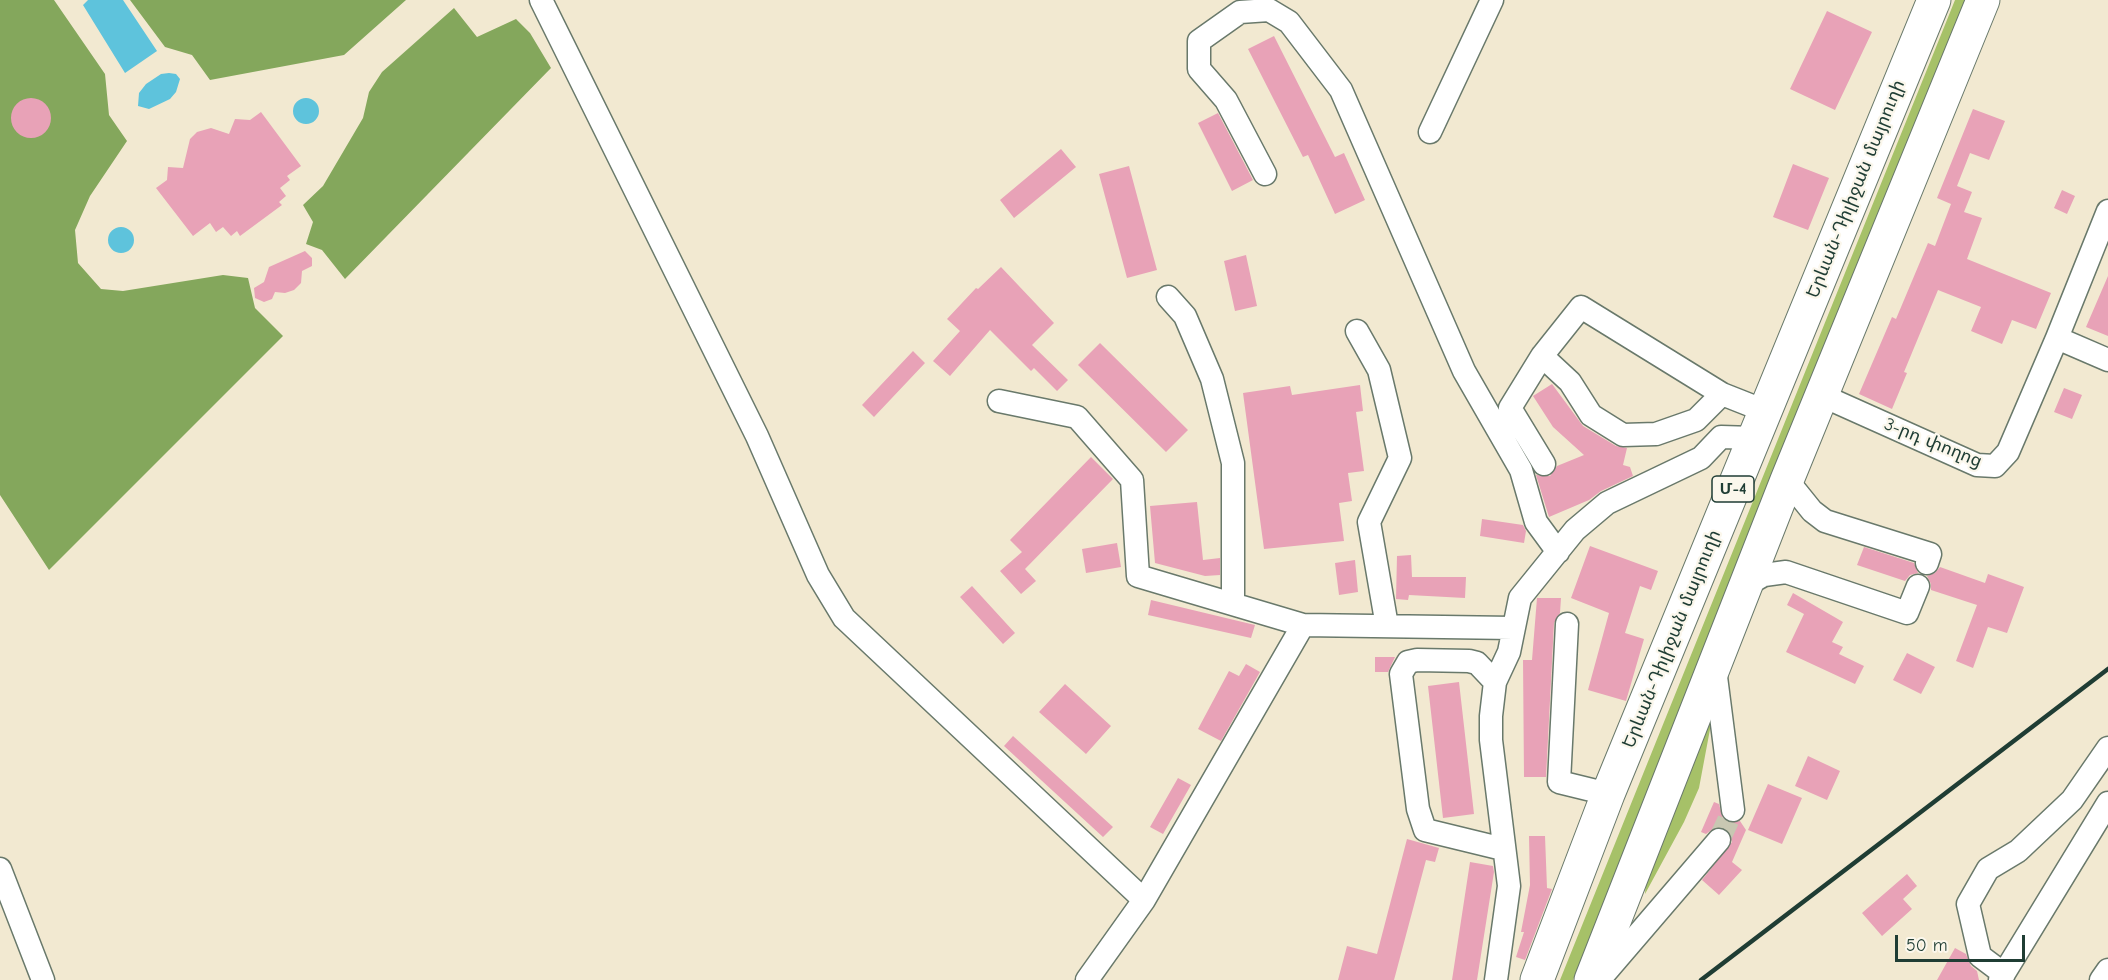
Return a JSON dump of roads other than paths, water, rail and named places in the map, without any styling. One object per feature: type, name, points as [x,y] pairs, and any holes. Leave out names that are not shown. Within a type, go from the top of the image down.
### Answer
[{"type":"highway","name":"Երևան-Դիլիջան մայրուղի","points":[[1537,980],[1608,794],[1934,0]]},
{"type":"highway","name":"Մ-4","points":[[1591,980],[1715,669],[1787,480],[1983,0]]},
{"type":"street","points":[[542,0],[757,436],[818,575],[844,618],[1144,900]]},
{"type":"street","points":[[1430,132],[1492,0]]},
{"type":"street","points":[[1265,174],[1226,100],[1199,69],[1199,41],[1240,12],[1269,10],[1289,22],[1341,90],[1464,371],[1521,470],[1536,522],[1558,552]]},
{"type":"street","points":[[2108,211],[2057,338],[2108,360]]},
{"type":"street","points":[[1168,297],[1185,316],[1212,379],[1233,463],[1233,604]]},
{"type":"street","points":[[1544,464],[1510,408],[1542,356],[1581,307],[1722,394],[1760,425]]},
{"type":"street","points":[[1357,332],[1379,370],[1400,458],[1369,522],[1387,626]]},
{"type":"street","name":"3-րդ փողոց","points":[[1823,396],[1977,465],[1995,466],[2008,452],[2057,338]]},
{"type":"street","points":[[1542,356],[1570,382],[1591,415],[1623,435],[1656,434],[1696,420],[1722,394]]},
{"type":"street","points":[[999,401],[1077,417],[1132,480],[1138,576],[1303,625],[1513,628]]},
{"type":"street","points":[[1496,980],[1509,886],[1491,740],[1495,682],[1509,652],[1520,598],[1575,530],[1607,503],[1701,458],[1721,437],[1760,425]]},
{"type":"street","points":[[1787,480],[1812,511],[1825,521],[1930,554],[1927,563]]},
{"type":"street","points":[[1746,585],[1764,575],[1786,572],[1907,613],[1918,586]]},
{"type":"street","points":[[1568,624],[1559,782],[1608,794]]},
{"type":"street","points":[[1087,980],[1144,900],[1303,625]]},
{"type":"street","points":[[1495,682],[1477,663],[1469,661],[1417,660],[1408,662],[1401,674],[1418,809],[1425,830],[1503,849]]},
{"type":"street","points":[[1715,669],[1732,810]]},
{"type":"street","points":[[2108,748],[2072,800],[2018,851],[1988,870],[1968,904],[1980,956],[2002,977],[2108,803]]},
{"type":"street","points":[[1599,980],[1719,840]]},
{"type":"street","points":[[0,869],[43,980]]},
{"type":"street","points":[[2101,980],[2108,970]]},
{"type":"water","points":[[88,0],[123,0],[157,51],[125,73],[83,5]]},
{"type":"water","points":[[161,74],[176,74],[180,79],[176,92],[170,99],[149,109],[138,106],[139,93],[146,84]]},
{"type":"water","points":[[306,98],[315,102],[319,111],[315,120],[306,124],[297,120],[293,111],[297,102]]},
{"type":"water","points":[[121,227],[130,231],[134,240],[130,249],[121,253],[112,249],[108,240],[112,231]]},
{"type":"tunnel","points":[[1719,840],[1733,810]]},
{"type":"railway","points":[[1701,980],[2108,669]]}]
